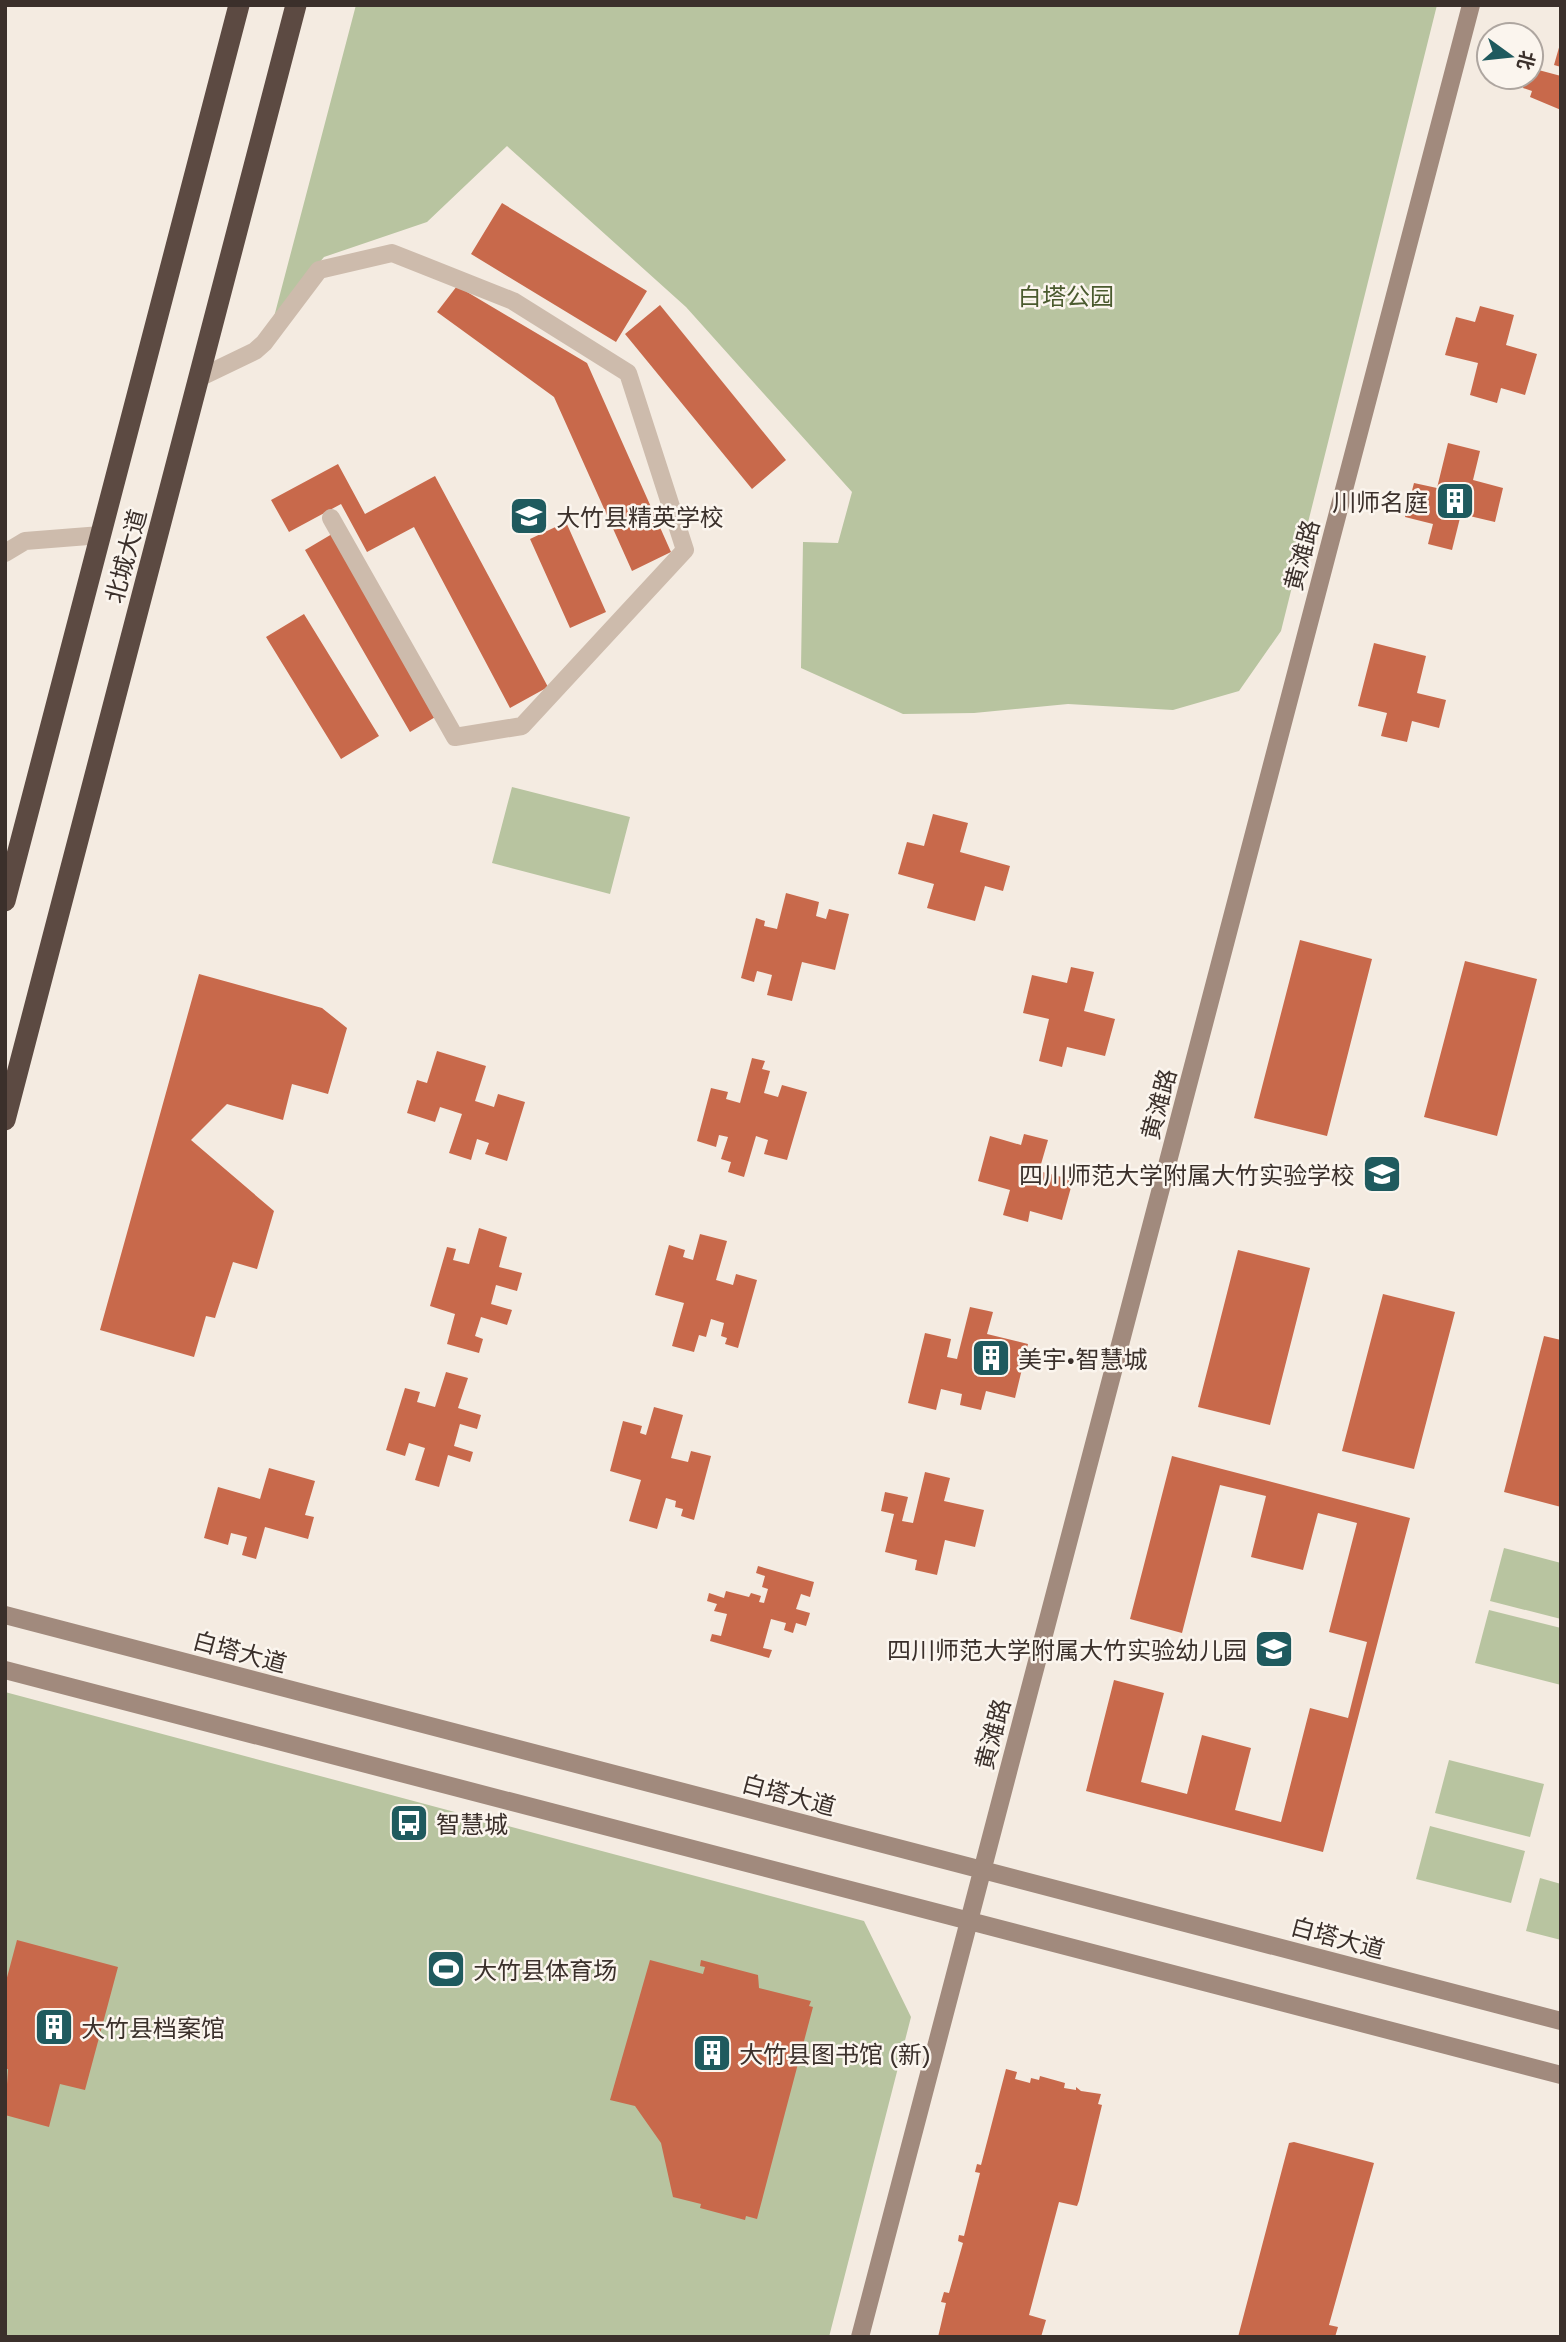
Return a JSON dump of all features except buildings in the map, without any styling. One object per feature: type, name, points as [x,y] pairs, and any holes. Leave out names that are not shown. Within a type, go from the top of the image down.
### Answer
[{"type":"highway","name":"北城大道","points":[[5,901],[239,5]]},
{"type":"highway","name":"北城大道","points":[[5,1120],[296,5]]},
{"type":"main road","name":"黄滩路","points":[[860,2337],[1471,5]]},
{"type":"main road","name":"白塔大道","points":[[5,1615],[1561,2021]]},
{"type":"main road","points":[[5,1670],[1561,2075]]},
{"type":"street","points":[[199,378],[255,351],[264,343],[318,270],[392,253],[513,301],[628,373],[685,550],[522,726],[455,737],[331,519]]},
{"type":"street","points":[[5,553],[25,541],[101,535]]},
{"type":"green space","name":"白塔公园","points":[[356,5],[1437,5],[1281,631],[1239,691],[1173,710],[1068,704],[974,713],[903,714],[801,668],[803,542],[838,543],[852,492],[686,307],[507,146],[427,222],[324,257],[274,317]]},
{"type":"green space","points":[[512,787],[630,817],[610,894],[492,863]]},
{"type":"green space","points":[[1504,1548],[1561,1563],[1561,1619],[1490,1601]]},
{"type":"green space","points":[[1489,1610],[1561,1628],[1561,1685],[1475,1663]]},
{"type":"green space","name":"大竹县体育场","points":[[5,1692],[864,1921],[911,2017],[829,2337],[5,2337]]},
{"type":"green space","points":[[1449,1760],[1544,1784],[1530,1837],[1435,1813]]},
{"type":"green space","points":[[1430,1826],[1525,1851],[1511,1903],[1416,1879]]},
{"type":"green space","points":[[1540,1878],[1561,1884],[1561,1940],[1526,1931]]},
{"type":"place","name":"川师名庭","points":[[1455,501]]},
{"type":"place","name":"大竹县精英学校","points":[[529,516]]},
{"type":"place","name":"四川师范大学附属大竹实验学校","points":[[1382,1174]]},
{"type":"place","name":"美宇•智慧城","points":[[991,1358]]},
{"type":"place","name":"四川师范大学附属大竹实验幼儿园","points":[[1274,1649]]},
{"type":"place","name":"智慧城","points":[[409,1823]]},
{"type":"place","name":"大竹县体育场","points":[[446,1969]]},
{"type":"place","name":"大竹县档案馆","points":[[54,2027]]},
{"type":"place","name":"大竹县图书馆 (新)","points":[[712,2053]]}]
